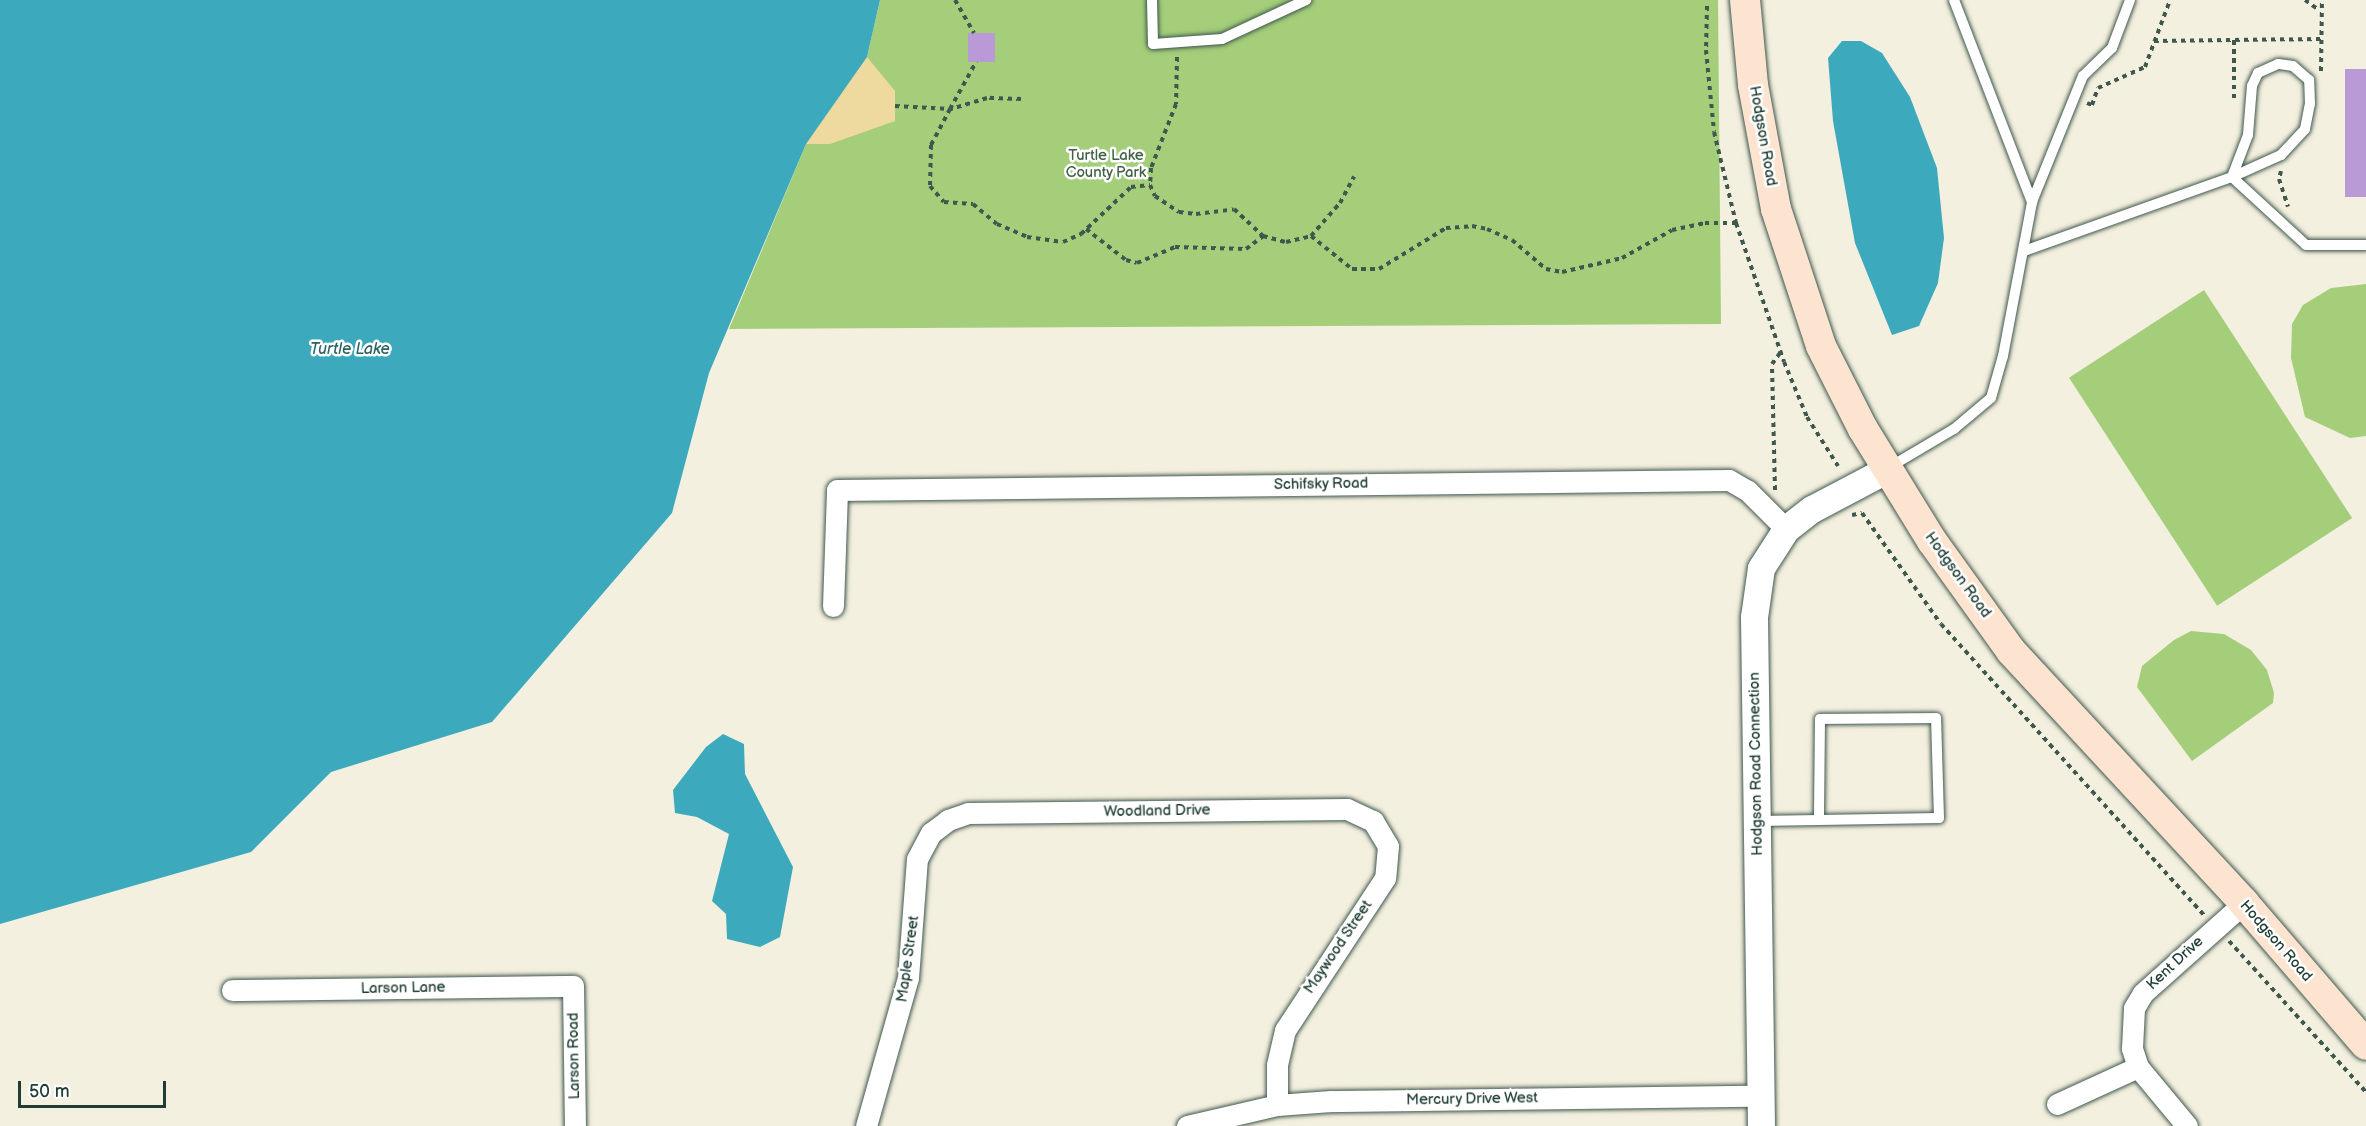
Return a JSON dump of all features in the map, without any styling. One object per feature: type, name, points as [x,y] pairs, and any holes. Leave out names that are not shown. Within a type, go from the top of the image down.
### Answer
[{"type":"main road","name":"Hodgson Road","points":[[1745,0],[1761,138],[1796,279],[1835,380],[1932,541],[2011,651],[2244,903],[2366,1045]]},
{"type":"street","name":"Hodgson Road Connection","points":[[1761,1126],[1754,617],[1761,568],[1786,529],[1812,509],[1888,469]]},
{"type":"street","name":"Schifsky Road","points":[[833,606],[837,490],[1729,480],[1748,491],[1786,529]]},
{"type":"street","name":"Woodland Drive","points":[[968,813],[1347,809]]},
{"type":"street","name":"Maywood Street","points":[[1277,1105],[1277,1065],[1285,1030],[1389,867],[1382,832],[1361,813],[1347,809]]},
{"type":"street","name":"Maple Street","points":[[866,1126],[908,978],[918,859],[931,833],[948,820],[968,813]]},
{"type":"street","name":"Kent Drive","points":[[2138,1067],[2132,1028],[2134,1008],[2143,993],[2244,903]]},
{"type":"street","name":"Larson Lane","points":[[232,990],[573,986]]},
{"type":"street","name":"Larson Road","points":[[573,986],[574,1126]]},
{"type":"street","points":[[2057,1104],[2138,1067],[2187,1126]]},
{"type":"street","name":"Mercury Drive West","points":[[1186,1126],[1277,1105],[1372,1100],[1761,1096]]},
{"type":"lane","points":[[1152,0],[1153,44],[1222,39],[1306,0]]},
{"type":"lane","points":[[1954,0],[2032,202]]},
{"type":"lane","points":[[1888,469],[1954,429],[1991,399],[2024,251],[2032,202],[2083,76],[2112,48],[2130,0]]},
{"type":"lane","points":[[2024,251],[2232,177],[2281,156],[2305,129],[2310,104],[2308,80],[2293,66],[2278,64],[2258,73],[2252,86],[2248,135],[2232,177]]},
{"type":"lane","points":[[2232,177],[2306,245],[2366,245]]},
{"type":"lane","points":[[1757,821],[1819,820],[1939,818],[1936,718],[1820,719],[1819,820]]},
{"type":"path","points":[[955,0],[974,33]]},
{"type":"path","points":[[2074,98],[2092,105],[2098,88],[2145,67],[2170,0]]},
{"type":"path","points":[[2305,0],[2319,10]]},
{"type":"path","points":[[1707,6],[1706,50],[1713,132],[1736,223],[1780,353],[1807,417],[1838,466]]},
{"type":"path","points":[[2154,41],[2320,39]]},
{"type":"path","points":[[2234,40],[2234,107]]},
{"type":"path","points":[[1177,43],[1176,104],[1151,168],[1150,185],[1163,204],[1179,212],[1196,214],[1234,209],[1263,236],[1286,242],[1311,236],[1340,203],[1354,177]]},
{"type":"path","points":[[976,62],[932,145],[930,186],[944,202],[973,204],[997,224],[1027,237],[1064,242],[1086,229],[1131,187],[1150,185]]},
{"type":"path","points":[[895,106],[950,109],[987,98],[1021,99]]},
{"type":"path","points":[[1311,236],[1352,269],[1379,269],[1446,228],[1472,226],[1512,240],[1546,269],[1562,272],[1622,258],[1672,230],[1705,223],[1736,223]]},
{"type":"path","points":[[1086,229],[1126,260],[1137,263],[1175,247],[1246,249],[1263,236]]},
{"type":"path","points":[[1775,491],[1772,364],[1780,353]]},
{"type":"path","points":[[1843,518],[1862,513],[1956,640],[2205,915]]},
{"type":"path","points":[[2224,936],[2366,1092]]},
{"type":"green space","name":"Turtle Lake County Park","points":[[880,0],[1718,0],[1721,324],[729,329],[806,144],[867,57]]},
{"type":"green space","points":[[2366,284],[2366,436],[2350,438],[2305,417],[2291,358],[2292,324],[2303,305],[2331,288]]},
{"type":"green space","points":[[2204,290],[2352,518],[2217,606],[2069,378]]},
{"type":"green space","points":[[2191,631],[2224,634],[2251,650],[2267,670],[2274,693],[2273,703],[2192,761],[2137,687],[2142,666],[2174,640]]},
{"type":"sand","points":[[867,57],[895,91],[895,121],[830,144],[806,144]]},
{"type":"water","name":"Turtle Lake","points":[[0,0],[880,0],[867,57],[806,144],[709,373],[672,513],[492,722],[331,772],[251,852],[0,924]]},
{"type":"water","points":[[1842,41],[1861,41],[1882,53],[1910,97],[1937,168],[1944,238],[1938,283],[1919,326],[1892,335],[1855,243],[1833,121],[1828,58]]},
{"type":"water","points":[[723,734],[744,744],[745,774],[793,867],[780,937],[760,947],[727,939],[726,914],[712,901],[729,834],[697,817],[675,813],[673,790],[706,747]]},
{"type":"building","points":[[968,33],[995,33],[995,62],[968,62]]},
{"type":"building","points":[[2345,69],[2366,69],[2366,197],[2345,197]]}]
